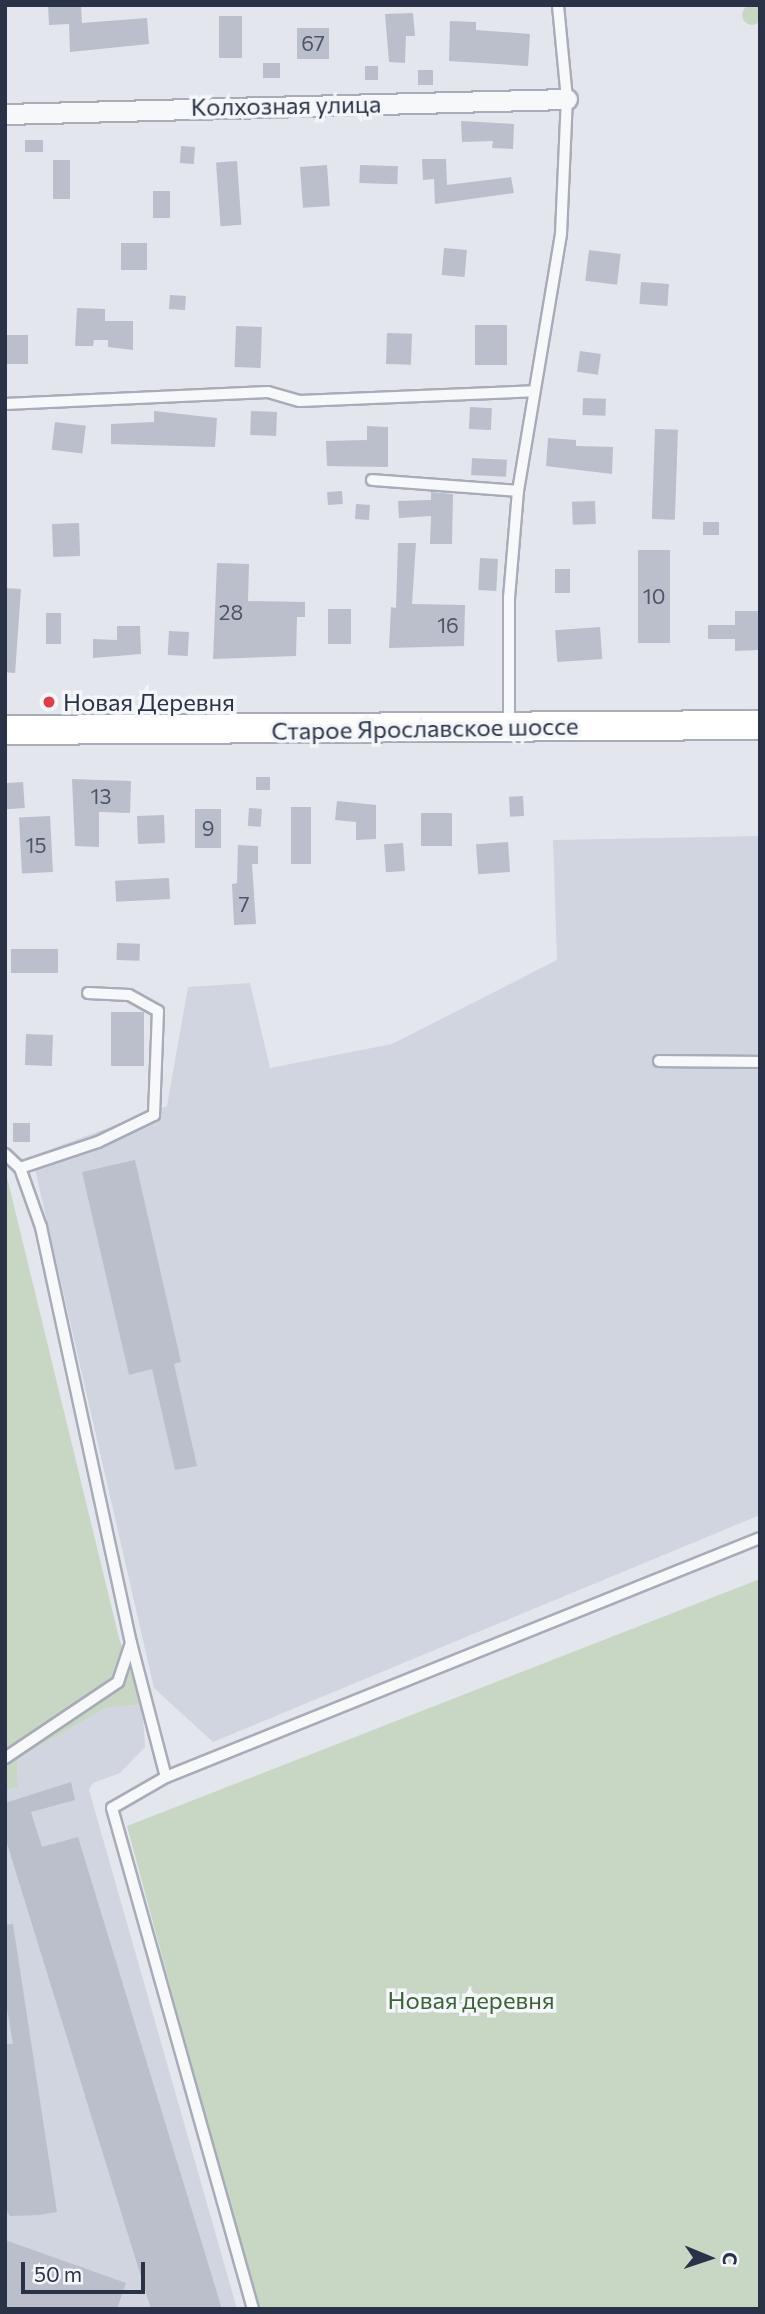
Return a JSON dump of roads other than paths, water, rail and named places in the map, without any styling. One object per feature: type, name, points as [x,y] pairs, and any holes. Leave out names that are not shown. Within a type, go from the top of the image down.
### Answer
[{"type":"main road","name":"Старое Ярославское шоссе","points":[[5,730],[760,725]]},
{"type":"street","name":"Колхозная улица","points":[[5,114],[567,99]]},
{"type":"lane","points":[[509,727],[509,598],[518,491],[561,234],[567,99],[558,5]]},
{"type":"lane","points":[[5,404],[268,392],[300,401],[534,391]]},
{"type":"lane","points":[[373,480],[518,491]]},
{"type":"lane","points":[[20,1168],[98,1142],[154,1115],[158,1011],[129,995],[88,993]]},
{"type":"lane","points":[[659,1061],[760,1062]]},
{"type":"lane","points":[[5,1154],[20,1168],[41,1227],[131,1643],[166,1777]]},
{"type":"lane","points":[[253,2309],[112,1808],[166,1777],[760,1538]]},
{"type":"lane","points":[[5,1758],[118,1682],[131,1643]]},
{"type":"place","name":"Новая Деревня","points":[[49,702]]},
{"type":"park label","name":"Новая деревня","points":[[471,2000]]}]
